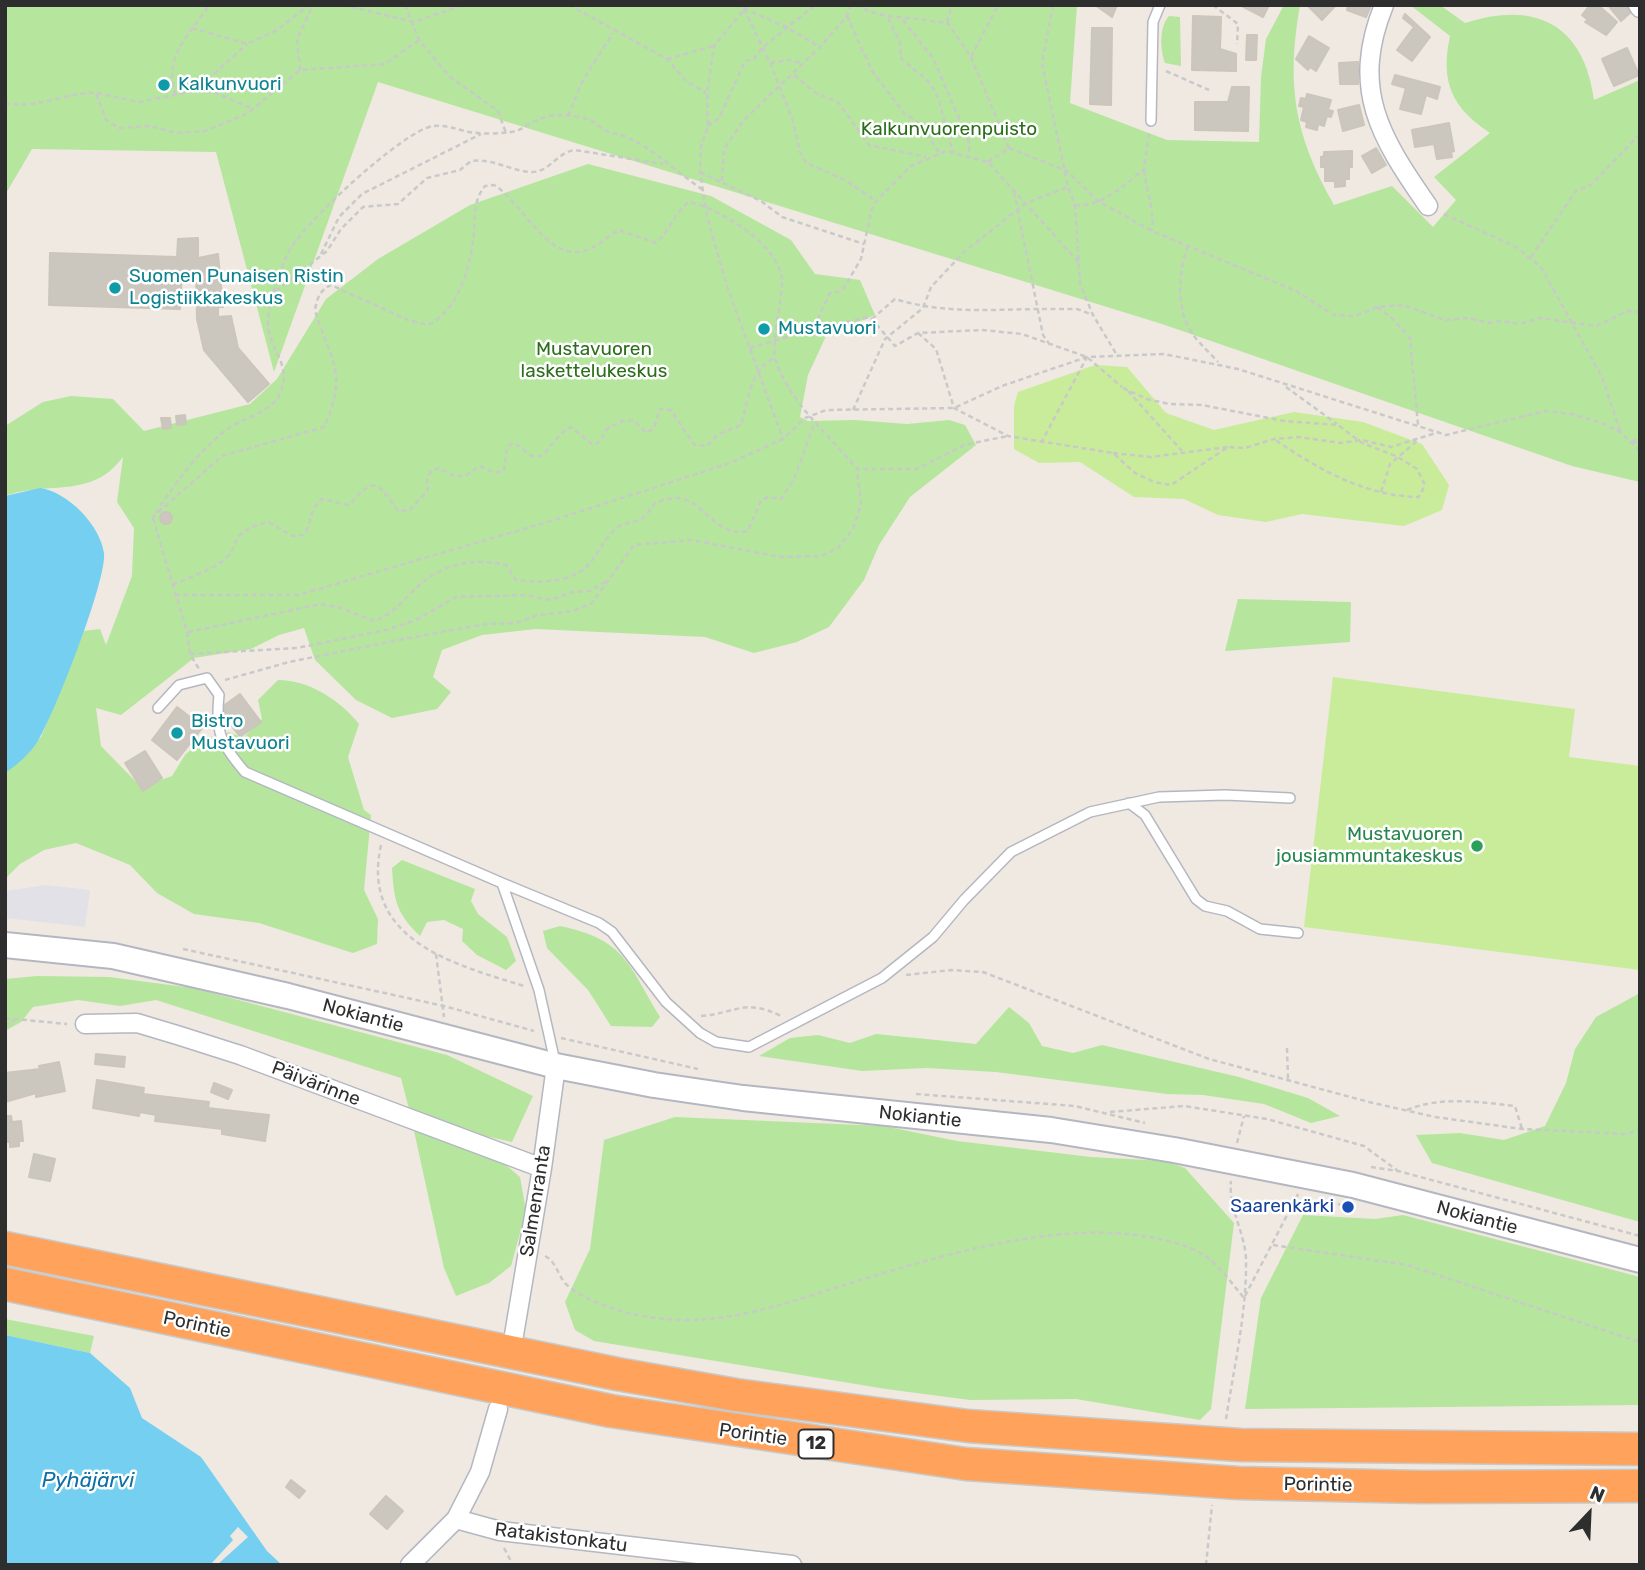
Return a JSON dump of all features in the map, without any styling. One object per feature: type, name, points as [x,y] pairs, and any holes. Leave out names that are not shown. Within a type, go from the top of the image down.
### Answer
[{"type":"highway","name":"Porintie","points":[[5,1248],[736,1395],[968,1426],[1090,1437],[1236,1456],[1422,1487],[1640,1486]]},
{"type":"highway","name":"Porintie","points":[[5,1284],[462,1382],[727,1431],[966,1464],[1640,1449]]},
{"type":"main road","name":"Nokiantie","points":[[5,945],[113,956],[200,975],[556,1066],[743,1098],[1051,1130],[1174,1150],[1353,1185],[1640,1260]]},
{"type":"main road","name":"Nokiantie","points":[[5,956],[200,975]]},
{"type":"street","points":[[1384,5],[1369,52],[1373,101],[1380,128],[1394,155],[1428,206]]},
{"type":"street","name":"Päivärinne","points":[[85,1024],[137,1023],[177,1035],[240,1055],[542,1168]]},
{"type":"street","name":"Salmenranta","points":[[513,1335],[542,1168],[556,1066]]},
{"type":"street","points":[[410,1565],[456,1518],[480,1472],[498,1409]]},
{"type":"street","name":"Ratakistonkatu","points":[[456,1518],[500,1531],[792,1565]]},
{"type":"lane","points":[[1151,121],[1153,22],[1160,5]]},
{"type":"lane","points":[[158,708],[179,685],[204,675],[219,695],[216,721],[224,747],[245,772],[599,923],[612,932],[648,982],[684,1017],[716,1042],[749,1046],[882,978],[933,937],[964,900],[1011,852],[1090,812],[1172,796],[1290,798]]},
{"type":"lane","points":[[1129,803],[1144,815],[1196,899],[1205,906],[1227,911],[1260,929],[1298,933]]},
{"type":"lane","points":[[502,883],[539,990],[556,1066]]},
{"type":"path","points":[[176,96],[170,78],[177,50],[209,5]]},
{"type":"path","points":[[195,91],[247,44],[277,30],[311,5]]},
{"type":"path","points":[[300,70],[296,39],[311,5]]},
{"type":"path","points":[[343,5],[414,22],[463,5]]},
{"type":"path","points":[[405,5],[419,40],[449,76],[498,111],[506,132]]},
{"type":"path","points":[[569,5],[667,59],[686,81],[707,93]]},
{"type":"path","points":[[736,5],[786,27],[820,47]]},
{"type":"path","points":[[667,59],[714,46],[748,5]]},
{"type":"path","points":[[708,126],[719,118],[745,61],[754,59],[763,47],[815,5]]},
{"type":"path","points":[[722,181],[724,149],[743,121],[780,89],[820,47],[847,16],[851,5]]},
{"type":"path","points":[[856,5],[888,18],[920,19],[932,24],[947,22]]},
{"type":"path","points":[[951,5],[947,22],[971,57],[1009,148],[1067,171],[1098,201],[1152,231],[1296,291],[1334,315],[1355,316],[1377,307],[1403,305],[1445,320],[1468,318],[1488,323],[1501,321],[1520,324],[1540,318],[1572,320],[1596,326],[1628,311],[1640,312]]},
{"type":"path","points":[[971,57],[998,5]]},
{"type":"path","points":[[1052,5],[1042,63],[1074,205],[1080,284],[1093,315],[1118,357]]},
{"type":"path","points":[[1213,5],[1238,24],[1237,44]]},
{"type":"path","points":[[744,9],[770,63],[806,163],[845,180],[876,201]]},
{"type":"path","points":[[847,16],[872,71],[904,113],[918,122],[939,152]]},
{"type":"path","points":[[888,18],[901,45],[900,57],[910,68],[925,76],[938,96],[938,106],[954,152]]},
{"type":"path","points":[[904,20],[933,58],[969,142],[969,157]]},
{"type":"path","points":[[192,28],[247,44]]},
{"type":"path","points":[[568,116],[583,80],[614,32]]},
{"type":"path","points":[[96,93],[106,120],[119,128],[150,126],[177,133],[205,131],[253,109],[300,70],[385,64],[419,40]]},
{"type":"path","points":[[714,46],[707,93],[708,126],[701,147],[700,172],[705,205],[728,289],[783,439]]},
{"type":"path","points":[[770,63],[790,60],[802,64]]},
{"type":"path","points":[[1153,66],[1209,90]]},
{"type":"path","points":[[793,75],[816,93],[838,102],[869,145],[879,150],[895,149],[926,157]]},
{"type":"path","points":[[5,103],[24,108],[81,93],[96,93],[139,102],[195,91],[216,93],[253,109]]},
{"type":"path","points":[[152,518],[176,481],[230,427],[267,407],[280,396],[284,365],[268,326],[275,292],[289,249],[356,178],[375,160],[394,149],[406,136],[431,126],[452,126],[484,133],[515,132],[537,120],[558,115],[591,120],[607,132],[624,136],[703,190]]},
{"type":"path","points":[[1151,121],[1144,169],[1146,187],[1154,206],[1152,231]]},
{"type":"path","points":[[320,256],[339,217],[362,194],[484,133]]},
{"type":"path","points":[[1531,257],[1576,191],[1591,185],[1640,134]]},
{"type":"path","points":[[988,162],[1009,148]]},
{"type":"path","points":[[275,292],[320,256],[363,208],[398,204],[427,178],[460,170],[471,161],[499,162],[531,172],[544,170],[563,152],[575,150],[666,165]]},
{"type":"path","points":[[813,329],[830,293],[842,290],[861,258],[876,201],[911,166],[939,152],[954,152],[988,162],[1080,264]]},
{"type":"path","points":[[1074,205],[1086,206],[1098,201],[1122,187],[1144,169]]},
{"type":"path","points":[[700,172],[761,201],[782,217],[864,244]]},
{"type":"path","points":[[494,185],[502,190],[552,244],[579,253],[590,250],[620,230],[656,243],[682,207],[689,202],[705,205],[739,224],[758,240],[782,278],[775,358],[784,381],[814,424],[857,469],[861,505],[853,529],[838,548],[821,556],[780,557],[692,540],[634,545],[592,603],[573,611],[539,615],[516,623],[485,624],[404,639],[289,663],[224,680],[204,675],[190,654],[187,632],[152,518],[222,456],[324,427],[336,398],[339,377],[315,310],[317,299],[324,288],[331,285],[408,320],[428,325],[449,311],[467,266],[477,199],[485,186],[494,185]]},
{"type":"path","points":[[853,410],[885,339],[923,308],[931,287],[964,252],[1026,203],[1068,187]]},
{"type":"path","points":[[1014,191],[1043,335],[1050,345]]},
{"type":"path","points":[[1428,206],[1531,257],[1541,267],[1602,377],[1620,432]]},
{"type":"path","points":[[1188,246],[1182,263],[1180,295],[1188,327],[1220,364]]},
{"type":"path","points":[[750,348],[813,329],[871,319],[895,299],[923,308],[958,312],[1077,309],[1093,315]]},
{"type":"path","points":[[1377,307],[1393,319],[1409,338],[1418,425]]},
{"type":"path","points":[[871,319],[885,339],[895,346],[918,333],[982,330],[1022,334],[1087,357],[1164,354],[1220,364],[1446,435],[1545,411],[1571,414],[1620,432],[1640,451]]},
{"type":"path","points":[[918,333],[936,349],[954,408],[1008,436],[1040,444],[1151,457],[1182,451],[1245,448],[1274,439],[1299,437],[1342,443],[1358,440],[1391,447],[1439,432]]},
{"type":"path","points":[[175,595],[298,595],[730,463],[783,439],[810,415],[826,410],[954,408],[1002,386],[1087,357]]},
{"type":"path","points":[[1087,357],[1123,388],[1182,451]]},
{"type":"path","points":[[1040,444],[1087,357]]},
{"type":"path","points":[[173,585],[222,562],[239,532],[253,526],[269,522],[292,536],[303,536],[311,527],[311,513],[315,504],[322,499],[349,505],[363,488],[372,485],[384,489],[398,511],[410,510],[428,490],[427,479],[432,470],[439,468],[456,477],[467,475],[479,466],[496,472],[504,470],[507,447],[513,443],[530,454],[541,457],[561,431],[571,427],[593,445],[599,442],[608,428],[625,420],[634,421],[646,433],[654,428],[660,409],[671,410],[685,426],[687,436],[695,445],[707,446],[719,434],[741,425],[749,392],[760,371],[775,358]]},
{"type":"path","points":[[1274,439],[1326,474],[1381,492],[1419,497],[1425,485],[1417,469],[1396,456],[1358,440],[1283,385]]},
{"type":"path","points":[[1123,388],[1147,399],[1170,404],[1202,405],[1284,421],[1338,425]]},
{"type":"path","points":[[187,632],[321,604],[341,608],[374,621],[390,616],[424,580],[458,562],[483,560],[506,565],[516,580],[537,583],[568,577],[585,569],[619,526],[641,519],[655,503],[670,499],[684,498],[696,504],[726,530],[748,531],[761,500],[768,497],[781,499],[790,486],[814,424]]},
{"type":"path","points":[[857,469],[917,469],[964,445],[1008,436]]},
{"type":"path","points":[[1632,442],[1640,436]]},
{"type":"path","points":[[1381,492],[1396,456],[1422,437]]},
{"type":"path","points":[[1632,442],[1640,443]]},
{"type":"path","points":[[1113,453],[1135,472],[1154,482],[1171,485],[1228,447]]},
{"type":"path","points":[[190,654],[297,648],[386,630],[416,620],[456,597],[524,595],[551,600],[572,592],[590,591],[609,579]]},
{"type":"path","points":[[384,832],[376,875],[383,902],[405,935],[436,954],[472,970],[539,990]]},
{"type":"path","points":[[436,954],[444,1018]]},
{"type":"path","points":[[882,978],[951,970],[984,972],[1209,1059],[1435,1117],[1522,1129],[1627,1134],[1640,1129]]},
{"type":"path","points":[[684,1017],[721,1014],[751,1005],[766,1009]]},
{"type":"path","points":[[5,1018],[85,1024]]},
{"type":"path","points":[[5,1026],[15,1019]]},
{"type":"path","points":[[551,1035],[708,1072]]},
{"type":"path","points":[[1287,1048],[1288,1079]]},
{"type":"path","points":[[916,1094],[1075,1106],[1108,1112],[1184,1106],[1329,1134],[1364,1146],[1398,1171]]},
{"type":"path","points":[[1407,1110],[1419,1105],[1465,1101],[1515,1106],[1522,1129]]},
{"type":"path","points":[[1074,1116],[1075,1106]]},
{"type":"path","points":[[1105,1120],[1108,1112]]},
{"type":"path","points":[[1237,1143],[1244,1116]]},
{"type":"path","points":[[1232,1175],[1230,1192],[1243,1235],[1245,1259],[1236,1456]]},
{"type":"path","points":[[1244,1298],[1298,1194]]},
{"type":"path","points":[[529,1248],[551,1259],[565,1283],[582,1296],[622,1311],[667,1320],[748,1315],[896,1270],[982,1248],[1094,1232],[1136,1234],[1178,1243],[1212,1260],[1244,1298]]},
{"type":"path","points":[[1273,1245],[1407,1265],[1640,1342]]},
{"type":"path","points":[[1206,1565],[1212,1502]]},
{"type":"shaded area","points":[[46,885],[90,890],[85,927],[5,918],[5,891]]},
{"type":"green space","name":"Kalkunvuorenpuisto","points":[[5,5],[1077,5],[1070,103],[1167,140],[1259,142],[1261,77],[1266,39],[1284,5],[1300,5],[1294,60],[1297,108],[1310,155],[1334,205],[1392,186],[1433,227],[1456,200],[1434,177],[1490,133],[1466,114],[1452,92],[1447,67],[1450,36],[1410,5],[1440,5],[1465,23],[1513,15],[1534,17],[1552,24],[1567,36],[1579,53],[1588,74],[1594,100],[1640,80],[1640,482],[1572,466],[1162,324],[378,82],[274,372],[216,152],[32,149],[5,195]]},
{"type":"green space","points":[[1169,16],[1180,17],[1181,66],[1165,63],[1163,57],[1162,32]]},
{"type":"green space","name":"Mustavuoren laskettelukeskus","points":[[588,164],[711,196],[791,240],[815,274],[860,280],[875,315],[826,336],[808,375],[800,417],[808,421],[855,420],[907,424],[949,420],[965,425],[976,445],[910,497],[879,545],[864,580],[829,627],[797,642],[754,653],[705,637],[536,629],[482,635],[442,650],[433,677],[451,692],[437,709],[392,718],[356,700],[315,660],[304,628],[279,635],[251,649],[194,658],[121,715],[96,708],[101,746],[141,787],[172,776],[185,755],[206,736],[217,738],[229,732],[243,738],[262,719],[258,700],[278,680],[312,688],[343,707],[359,724],[348,757],[364,810],[371,815],[364,890],[378,919],[377,944],[353,953],[259,923],[194,914],[157,893],[130,865],[76,843],[44,850],[20,864],[5,879],[5,773],[41,737],[84,631],[100,629],[106,645],[132,576],[134,528],[117,502],[123,457],[111,470],[83,484],[21,491],[5,496],[5,426],[43,402],[71,396],[113,399],[144,431],[250,404],[277,379],[326,299],[378,259],[470,205]]},
{"type":"green space","points":[[1095,365],[1127,367],[1166,413],[1214,430],[1294,412],[1363,422],[1422,444],[1449,485],[1442,510],[1404,526],[1302,514],[1266,522],[1218,515],[1184,499],[1134,497],[1080,462],[1039,463],[1014,449],[1014,406],[1018,392]]},
{"type":"green space","points":[[1238,599],[1351,602],[1350,642],[1225,651]]},
{"type":"green space","name":"Mustavuoren jousiammuntakeskus","points":[[1333,677],[1575,709],[1569,757],[1640,766],[1640,970],[1304,927]]},
{"type":"green space","points":[[402,860],[475,889],[471,901],[478,914],[507,937],[516,961],[506,970],[477,955],[462,941],[463,929],[444,920],[427,922],[420,936],[401,913],[395,898],[392,868]]},
{"type":"green space","points":[[560,926],[599,939],[623,957],[660,1017],[652,1027],[611,1026],[588,990],[547,948],[543,931]]},
{"type":"green space","points":[[37,976],[109,977],[193,988],[447,1055],[533,1096],[512,1142],[480,1135],[409,1109],[401,1078],[156,1000],[120,1006],[78,1000],[33,1007],[21,1022],[5,1031],[5,979]]},
{"type":"green space","points":[[1640,993],[1640,1222],[1432,1163],[1416,1135],[1460,1133],[1504,1140],[1545,1126],[1566,1083],[1575,1049],[1596,1017]]},
{"type":"green space","points":[[1009,1007],[1029,1023],[1042,1046],[1073,1053],[1102,1045],[1239,1077],[1308,1098],[1340,1116],[1311,1123],[1264,1104],[1203,1095],[1167,1094],[996,1072],[926,1068],[862,1071],[759,1056],[790,1038],[818,1035],[850,1043],[876,1034],[976,1044]]},
{"type":"green space","points":[[675,1117],[884,1126],[957,1141],[1091,1157],[1165,1161],[1185,1168],[1234,1223],[1211,1409],[1200,1420],[1076,1399],[970,1400],[886,1389],[594,1341],[575,1330],[565,1302],[590,1249],[604,1140]]},
{"type":"green space","points":[[414,1131],[495,1156],[520,1177],[526,1211],[511,1266],[489,1283],[456,1296],[444,1268]]},
{"type":"green space","points":[[1303,1215],[1375,1219],[1403,1215],[1640,1277],[1640,1405],[1245,1409],[1261,1298]]},
{"type":"green space","points":[[5,1319],[94,1336],[90,1353],[5,1335]]},
{"type":"water","points":[[40,488],[72,503],[89,521],[101,542],[104,553],[103,568],[79,646],[47,724],[32,749],[5,773],[5,496]]},
{"type":"water","name":"Pyhäjärvi","points":[[5,1335],[90,1353],[130,1388],[142,1418],[201,1457],[267,1551],[282,1565],[5,1565]]},
{"type":"pier","points":[[238,1527],[248,1537],[217,1565],[210,1565],[233,1540],[230,1536]]},
{"type":"building","points":[[1095,5],[1117,5],[1112,17]]},
{"type":"building","points":[[1240,5],[1269,5],[1263,17]]},
{"type":"building","points":[[1307,5],[1336,5],[1322,20]]},
{"type":"building","points":[[1348,5],[1371,5],[1366,17],[1347,10]]},
{"type":"building","points":[[1590,5],[1598,5],[1617,22],[1606,35],[1585,22],[1588,20],[1582,15]]},
{"type":"building","points":[[1608,5],[1625,5],[1631,12],[1621,21]]},
{"type":"building","points":[[1405,14],[1430,37],[1412,61],[1397,50],[1414,27],[1403,18]]},
{"type":"building","points":[[1193,16],[1221,17],[1220,49],[1236,54],[1236,71],[1192,70]]},
{"type":"building","points":[[1092,28],[1112,28],[1111,105],[1090,104]]},
{"type":"building","points":[[1247,35],[1257,35],[1256,60],[1246,60]]},
{"type":"building","points":[[1309,36],[1329,48],[1316,71],[1310,67],[1308,70],[1296,59]]},
{"type":"building","points":[[1627,48],[1639,75],[1614,86],[1602,59]]},
{"type":"building","points":[[1358,62],[1358,84],[1340,84],[1339,63]]},
{"type":"building","points":[[1395,75],[1440,87],[1437,99],[1426,95],[1421,114],[1400,109],[1406,88],[1392,84]]},
{"type":"building","points":[[1232,87],[1249,87],[1248,131],[1195,130],[1195,102],[1228,102]]},
{"type":"building","points":[[1307,94],[1331,100],[1328,110],[1333,111],[1331,117],[1327,116],[1324,126],[1318,124],[1317,130],[1306,127],[1307,122],[1301,120],[1304,107],[1299,106],[1301,98],[1306,99]]},
{"type":"building","points":[[1359,105],[1364,125],[1343,131],[1338,110]]},
{"type":"building","points":[[1449,123],[1454,151],[1451,152],[1452,157],[1437,159],[1434,144],[1415,147],[1412,130]]},
{"type":"building","points":[[1376,148],[1386,165],[1372,173],[1362,156]]},
{"type":"building","points":[[1352,151],[1352,167],[1349,167],[1349,179],[1345,179],[1345,186],[1335,187],[1335,181],[1325,181],[1325,167],[1321,167],[1324,152]]},
{"type":"building","points":[[198,238],[198,258],[218,254],[223,307],[218,307],[218,317],[231,316],[238,348],[269,384],[248,402],[204,350],[197,319],[196,270],[182,271],[177,257],[178,239]]},
{"type":"building","name":"Suomen Punaisen Ristin Logistiikkakeskus","points":[[50,253],[177,257],[182,271],[180,309],[49,305]]},
{"type":"building","points":[[185,415],[186,424],[177,425],[176,416]]},
{"type":"building","points":[[161,418],[170,418],[171,428],[163,429]]},
{"type":"building","points":[[166,512],[172,518],[166,524],[160,518]]},
{"type":"building","points":[[240,694],[261,722],[240,737],[219,709]]},
{"type":"building","name":"Bistro Mustavuori","points":[[177,707],[203,727],[177,760],[152,740]]},
{"type":"building","points":[[145,751],[162,778],[143,791],[125,763]]},
{"type":"building","points":[[96,1054],[125,1057],[124,1067],[95,1064]]},
{"type":"building","points":[[59,1062],[65,1091],[36,1097],[36,1093],[5,1102],[5,1073],[40,1069],[39,1066]]},
{"type":"building","points":[[97,1080],[144,1088],[143,1094],[209,1102],[208,1108],[269,1115],[265,1141],[222,1134],[222,1129],[155,1121],[156,1115],[140,1112],[139,1116],[93,1108]]},
{"type":"building","points":[[214,1083],[232,1090],[228,1099],[211,1092]]},
{"type":"building","points":[[5,1116],[11,1116],[12,1122],[21,1121],[23,1141],[19,1141],[19,1146],[10,1147],[10,1142],[5,1142]]},
{"type":"building","points":[[34,1154],[55,1159],[50,1181],[29,1177]]},
{"type":"building","points":[[291,1480],[305,1491],[299,1498],[286,1487]]},
{"type":"building","points":[[386,1496],[403,1511],[387,1529],[370,1514]]},
{"type":"place","name":"Kalkunvuori","points":[[164,85]]},
{"type":"place","name":"Suomen Punaisen Ristin Logistiikkakeskus","points":[[115,288]]},
{"type":"place","name":"Mustavuori","points":[[764,329]]},
{"type":"place","name":"Bistro Mustavuori","points":[[177,733]]},
{"type":"place","name":"Mustavuoren jousiammuntakeskus","points":[[1477,846]]},
{"type":"place","name":"Saarenkärki","points":[[1348,1207]]}]
